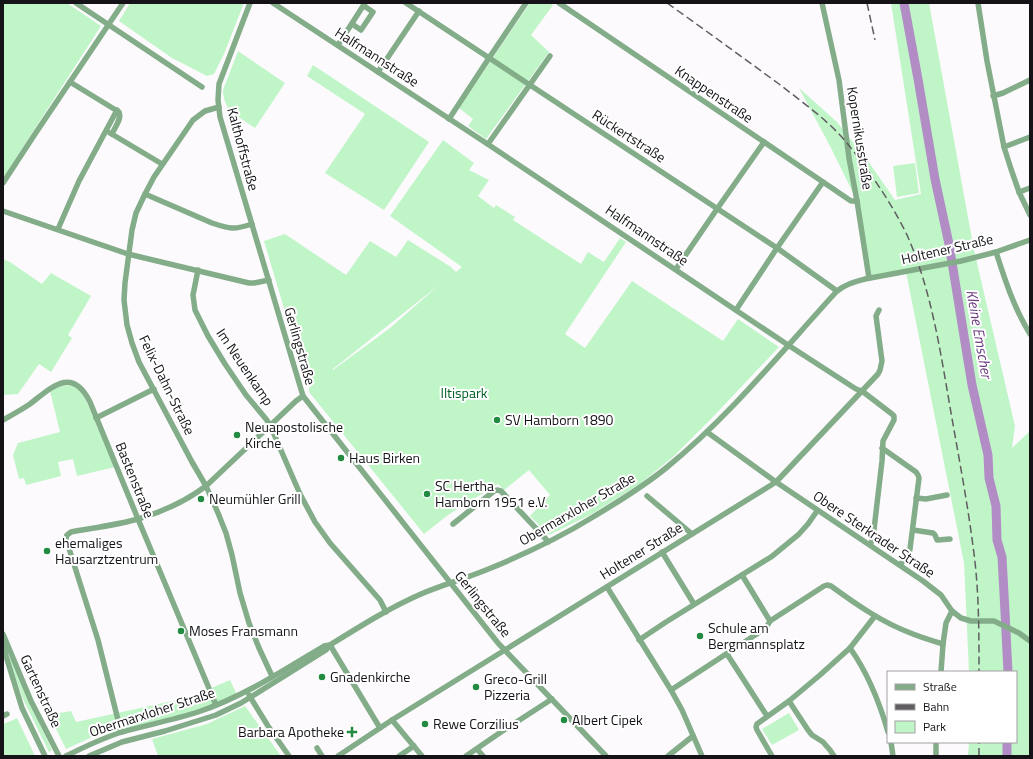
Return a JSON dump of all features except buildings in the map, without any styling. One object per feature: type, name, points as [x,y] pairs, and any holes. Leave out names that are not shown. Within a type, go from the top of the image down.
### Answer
[{"type":"street","points":[[76,3],[202,87]]},
{"type":"street","points":[[3,183],[123,3]]},
{"type":"street","name":"Kalthoffstraße","points":[[250,3],[219,84],[218,100],[220,117],[269,280]]},
{"type":"street","name":"Halfmannstraße","points":[[273,3],[488,144],[788,345],[856,389],[862,391],[892,414],[894,416],[894,420],[882,441],[882,461],[873,538],[870,546]]},
{"type":"street","name":"Rückertstraße","points":[[406,3],[777,248],[837,291]]},
{"type":"street","points":[[449,119],[526,3]]},
{"type":"street","name":"Knappenstraße","points":[[559,3],[851,201],[857,201]]},
{"type":"street","name":"Kopernikusstraße","points":[[822,3],[839,80],[869,278]]},
{"type":"street","points":[[978,3],[987,61],[1004,147],[1019,192],[1030,215]]},
{"type":"street","points":[[338,45],[364,4],[373,12],[361,30],[352,24]]},
{"type":"street","points":[[378,72],[419,11]]},
{"type":"street","points":[[488,144],[550,56]]},
{"type":"street","points":[[994,96],[1030,80]]},
{"type":"street","points":[[58,229],[80,181],[110,132],[117,110],[70,82]]},
{"type":"street","name":"Felix-Dahn-Straße","points":[[219,108],[204,111],[193,120],[162,164],[145,194],[136,213],[132,230],[124,283],[124,300],[127,325],[139,362],[216,507],[226,533],[241,598],[259,648],[272,676]]},
{"type":"street","points":[[110,132],[162,164]]},
{"type":"street","points":[[1004,147],[1030,137]]},
{"type":"street","points":[[676,269],[764,142]]},
{"type":"street","points":[[736,310],[823,182]]},
{"type":"street","points":[[1019,192],[1030,188]]},
{"type":"street","points":[[145,194],[223,227],[238,229],[252,224]]},
{"type":"street","points":[[3,210],[128,254],[249,283],[269,280]]},
{"type":"street","name":"Holtener Straße","points":[[869,278],[961,261],[996,252],[1030,240]]},
{"type":"street","points":[[996,252],[1009,293],[1018,314],[1030,334]]},
{"type":"street","name":"Im Neuenkamp","points":[[198,270],[193,295],[195,310],[208,336],[246,395],[270,425],[300,494],[315,522],[330,543],[380,600],[386,612]]},
{"type":"street","name":"Obermarxloher Straße","points":[[89,756],[122,742],[216,715],[250,697],[326,650],[330,645],[386,612],[421,594],[498,565],[548,542],[593,517],[641,487],[666,468],[707,432],[735,404],[837,291],[843,286],[869,278]]},
{"type":"street","name":"Gerlingstraße","points":[[269,280],[303,396],[505,650],[606,756]]},
{"type":"street","name":"Holtener Straße","points":[[338,756],[392,720],[776,482],[878,374],[881,365],[876,316],[879,310]]},
{"type":"street","name":"Bastenstraße","points":[[3,420],[28,405],[54,386],[65,382],[74,384],[84,391],[216,705]]},
{"type":"street","points":[[96,418],[154,389]]},
{"type":"street","points":[[121,732],[98,640],[66,539],[67,535],[71,532],[138,519],[170,507],[198,492],[303,396]]},
{"type":"street","name":"Obere Sterkrader Straße","points":[[707,432],[776,482],[900,565],[941,595],[952,611],[961,618],[971,621],[994,621],[1030,640]]},
{"type":"street","points":[[882,448],[916,472],[919,478],[910,549],[900,565]]},
{"type":"street","points":[[453,524],[497,490],[501,491],[548,542]]},
{"type":"street","points":[[647,496],[692,534]]},
{"type":"street","points":[[916,498],[926,499],[946,496]]},
{"type":"street","points":[[639,640],[771,557],[808,524],[817,510]]},
{"type":"street","points":[[913,530],[933,533],[938,540],[950,539]]},
{"type":"street","points":[[662,552],[694,604]]},
{"type":"street","points":[[742,575],[770,620]]},
{"type":"street","points":[[671,690],[766,628],[770,620],[827,585],[831,586],[875,616],[913,634],[943,644]]},
{"type":"street","points":[[607,587],[671,690],[682,710],[702,756]]},
{"type":"street","points":[[941,671],[946,623],[952,611]]},
{"type":"street","points":[[772,756],[756,727],[756,724],[789,701],[850,648],[875,616]]},
{"type":"street","name":"Gartenstraße","points":[[3,634],[32,701],[59,756]]},
{"type":"street","name":"Gartenstraße","points":[[3,642],[22,708],[46,756]]},
{"type":"street","points":[[330,645],[380,728]]},
{"type":"street","name":"Obermarxloher Straße","points":[[66,756],[121,732],[199,712],[216,705],[246,691],[324,646],[330,645]]},
{"type":"street","points":[[850,648],[868,680],[887,729]]},
{"type":"street","points":[[727,654],[768,716]]},
{"type":"street","points":[[246,691],[289,756]]},
{"type":"street","points":[[466,756],[552,699]]},
{"type":"street","points":[[789,701],[812,735],[823,742],[834,756]]},
{"type":"street","points":[[392,720],[422,756]]},
{"type":"street","points":[[668,756],[693,736]]},
{"type":"street","points":[[890,743],[893,756]]},
{"type":"street","points":[[936,743],[936,756]]},
{"type":"street","points":[[399,756],[414,746]]},
{"type":"street","points":[[317,748],[322,756]]},
{"type":"street","points":[[477,748],[483,756]]},
{"type":"green space","points":[[3,3],[67,3],[101,26],[3,178]]},
{"type":"green space","points":[[130,3],[244,3],[224,54],[214,74],[207,76],[172,58],[119,21]]},
{"type":"green space","points":[[530,3],[550,3],[553,5],[531,35],[549,52],[486,139],[468,126],[473,119],[459,108]]},
{"type":"green space","points":[[891,3],[929,3],[974,250],[1015,426],[1012,448],[1030,431],[1030,756],[968,756],[969,743],[1017,743],[1017,671],[969,671],[964,563],[906,272],[869,278],[857,201],[799,88],[837,122],[868,161],[895,200],[921,194]]},
{"type":"green space","points":[[238,51],[285,83],[255,128],[231,112],[226,105],[224,96],[223,90]]},
{"type":"green space","points":[[313,65],[429,142],[384,210],[325,173],[365,114],[307,76]]},
{"type":"green space","name":"Iltispark","points":[[443,140],[474,163],[469,170],[489,180],[478,196],[494,208],[496,205],[515,217],[513,220],[581,264],[588,252],[604,262],[620,238],[626,242],[565,334],[585,348],[632,281],[723,341],[738,319],[779,347],[674,456],[641,483],[592,514],[549,535],[530,516],[550,495],[529,470],[504,490],[498,484],[448,515],[424,534],[309,392],[309,388],[315,383],[308,380],[302,369],[264,241],[285,234],[346,275],[370,241],[396,257],[408,240],[451,267],[456,272],[462,267],[390,216]],"holes":[[[439,285],[390,328],[333,370]]]},
{"type":"green space","points":[[915,163],[919,193],[897,197],[893,166]]},
{"type":"green space","points":[[3,259],[10,262],[42,284],[51,273],[91,296],[68,335],[72,338],[51,372],[39,364],[18,394],[3,395]]},
{"type":"green space","points":[[65,385],[73,386],[80,390],[115,467],[77,476],[73,459],[58,462],[61,476],[26,485],[24,478],[19,479],[13,455],[18,443],[60,432],[50,391],[54,387]]},
{"type":"green space","points":[[9,659],[11,659],[52,750],[49,752],[23,699]]},
{"type":"green space","points":[[230,680],[237,695],[215,705],[121,732],[101,733],[66,749],[49,715],[71,711],[76,722],[191,697]]},
{"type":"green space","points":[[245,706],[281,756],[158,756],[152,739],[207,724]]},
{"type":"green space","points":[[789,713],[799,730],[772,745],[762,729]]},
{"type":"green space","points":[[17,718],[35,756],[3,756],[3,724]]},
{"type":"waterway","name":"Kleine Emscher","points":[[904,3],[935,179],[949,244],[972,385],[988,455],[989,478],[996,506],[997,540],[1002,557],[1008,671]]},
{"type":"waterway","name":"Kleine Emscher","points":[[1007,743],[1007,756]]},
{"type":"railway","points":[[667,3],[779,84],[832,127],[847,143],[872,176],[907,235],[929,298],[934,320],[965,494],[978,593],[979,671]]},
{"type":"railway","points":[[867,3],[875,40]]},
{"type":"railway","points":[[979,743],[979,756]]},
{"type":"place","name":"SV Hamborn 1890","points":[[497,420]]},
{"type":"place","name":"Neuapostolische Kirche","points":[[237,435]]},
{"type":"place","name":"Haus Birken","points":[[341,458]]},
{"type":"place","name":"SC Hertha Hamborn 1951 e.V.","points":[[427,494]]},
{"type":"place","name":"Neumühler Grill","points":[[201,499]]},
{"type":"place","name":"ehemaliges Hausarztzentrum","points":[[47,551]]},
{"type":"place","name":"Moses Fransmann","points":[[181,631]]},
{"type":"place","name":"Schule am Bergmannsplatz","points":[[700,636]]},
{"type":"place","name":"Gnadenkirche","points":[[322,677]]},
{"type":"place","name":"Greco-Grill Pizzeria","points":[[476,687]]},
{"type":"place","name":"Albert Cipek","points":[[564,720]]},
{"type":"place","name":"Rewe Corzilius","points":[[425,724]]},
{"type":"place","name":"Barbara Apotheke","points":[[352,732]]}]
